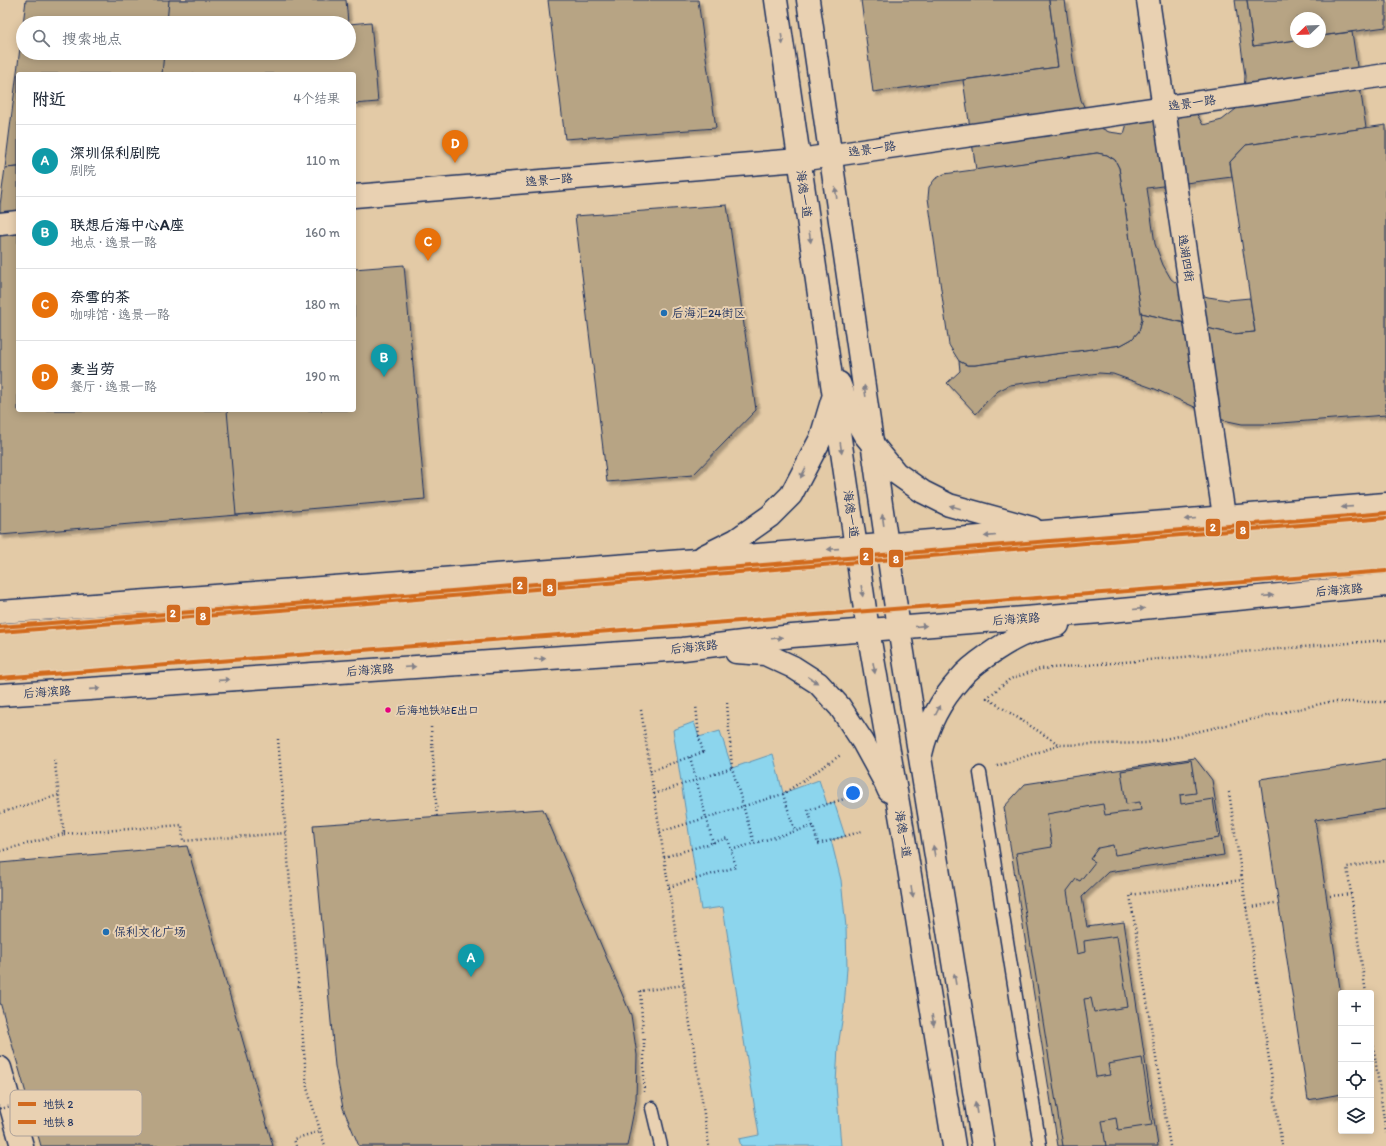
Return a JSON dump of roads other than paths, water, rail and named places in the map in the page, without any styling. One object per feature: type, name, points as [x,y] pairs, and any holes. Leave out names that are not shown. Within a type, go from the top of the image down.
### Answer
[{"type":"street","name":"海德一道","points":[[776,0],[868,630],[902,826],[954,1146]]},
{"type":"street","points":[[808,0],[899,628],[983,1146]]},
{"type":"street","name":"逸湖四街","points":[[1148,0],[1224,516]]},
{"type":"street","name":"逸景一路","points":[[356,196],[799,160],[1386,75]]},
{"type":"street","points":[[0,224],[16,222]]},
{"type":"street","points":[[828,356],[847,404],[864,434],[896,473],[923,492],[949,505],[1047,532]]},
{"type":"street","points":[[696,560],[742,536],[770,516],[791,495],[821,438],[832,401],[828,356]]},
{"type":"street","points":[[0,612],[856,548],[1224,516],[1386,504]]},
{"type":"street","name":"后海滨路","points":[[0,695],[683,649],[792,636],[1100,612],[1386,585]]},
{"type":"street","points":[[920,759],[924,738],[941,705],[960,678],[986,657],[1020,636],[1100,612]]},
{"type":"street","points":[[683,649],[765,654],[793,667],[818,683],[840,707],[863,742],[886,782],[902,826]]},
{"type":"street","points":[[0,1068],[5,1107],[10,1118]]},
{"type":"street","points":[[18,1136],[22,1146]]},
{"type":"lane","points":[[980,773],[1040,1146]]},
{"type":"lane","points":[[652,1108],[661,1146]]},
{"type":"water","points":[[694,722],[699,737],[720,731],[732,768],[773,754],[783,793],[819,780],[827,804],[834,802],[845,836],[831,840],[841,880],[846,927],[847,968],[844,1008],[838,1047],[836,1084],[841,1146],[741,1146],[739,1139],[759,1135],[723,907],[701,910],[673,730]]},
{"type":"metro line","name":"2","points":[[0,627],[356,599],[1386,513]]},
{"type":"metro line","name":"8","points":[[0,632],[356,604],[1386,518]]},
{"type":"metro line","name":"2","points":[[0,678],[1386,571]]},
{"type":"place","name":"麦当劳","points":[[455,163]]},
{"type":"place","name":"奈雪的茶","points":[[428,261]]},
{"type":"place","name":"后海汇24街区","points":[[664,313]]},
{"type":"place","name":"联想后海中心A座","points":[[384,377]]},
{"type":"place","name":"后海地铁站E出口","points":[[388,710]]},
{"type":"place","name":"保利文化广场","points":[[106,932]]},
{"type":"place","name":"深圳保利剧院","points":[[471,977]]}]
